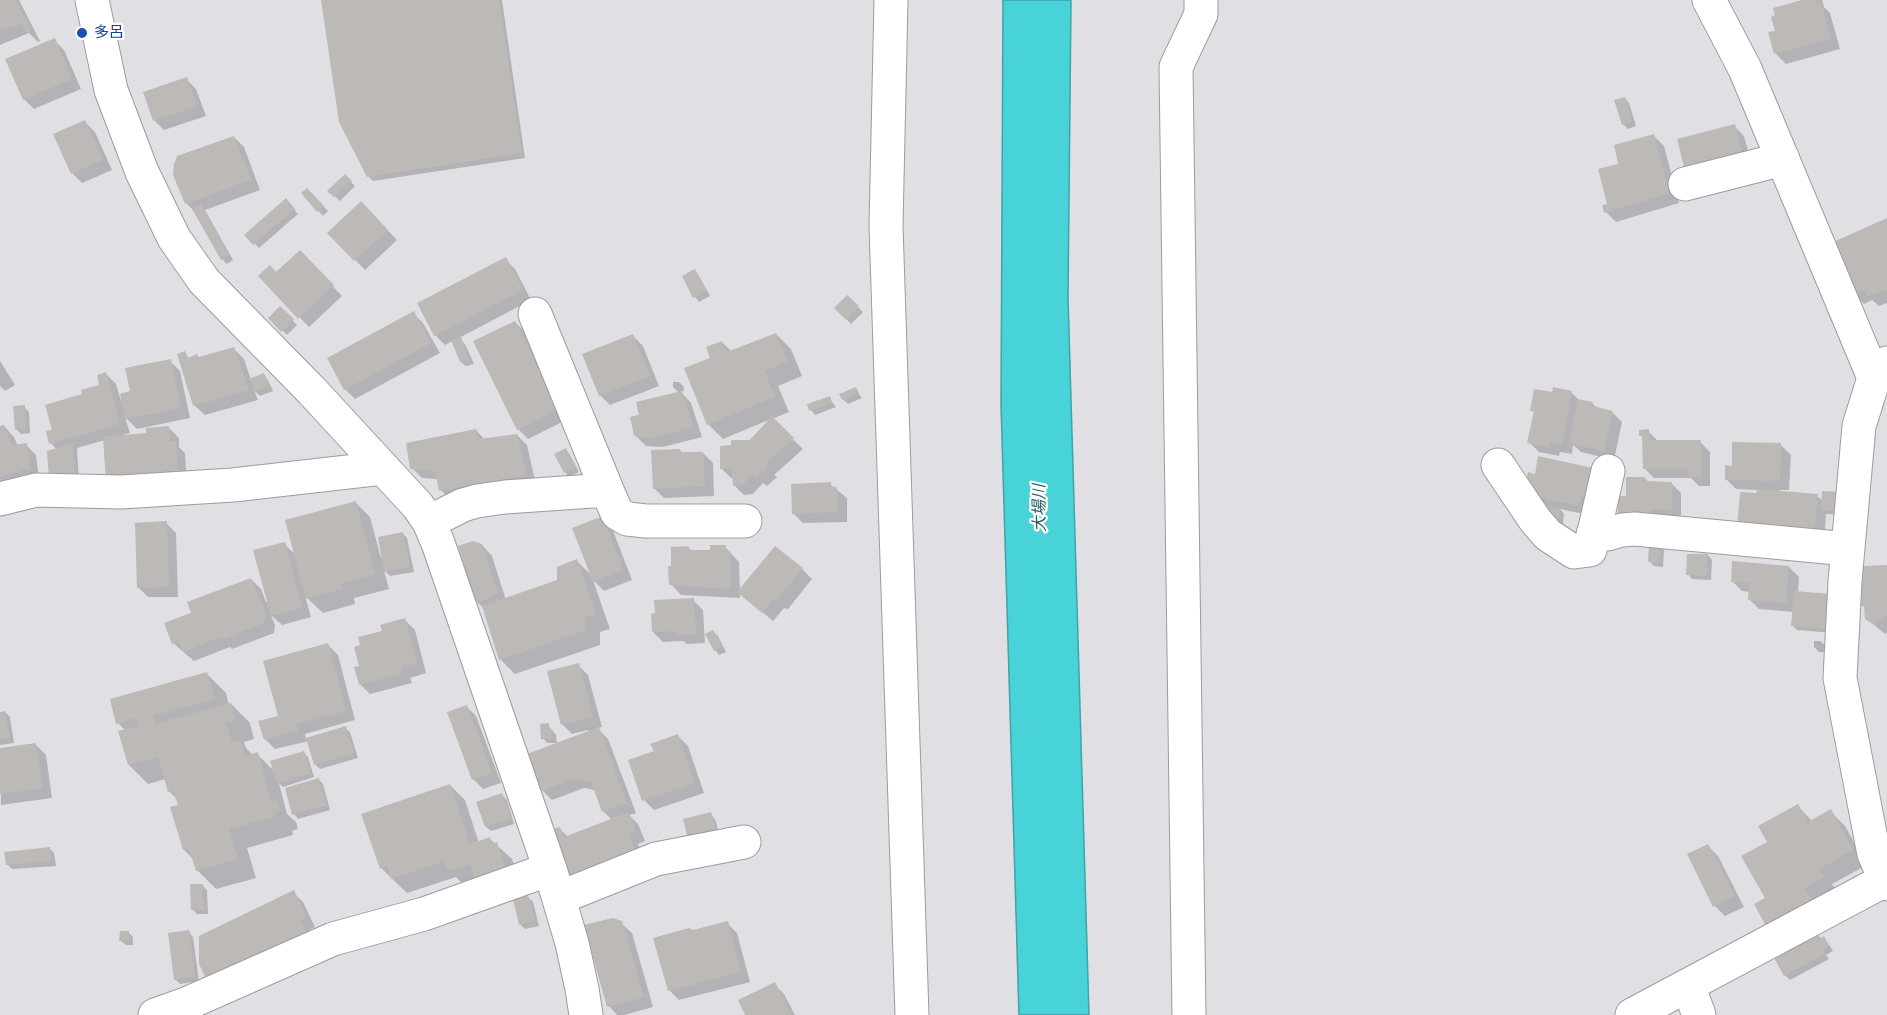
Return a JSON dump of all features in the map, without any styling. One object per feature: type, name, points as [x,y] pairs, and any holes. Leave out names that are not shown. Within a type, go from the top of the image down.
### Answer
[{"type":"street","points":[[92,0],[111,90],[142,172],[174,238],[204,281],[312,391],[418,506],[429,522],[554,884],[572,943],[586,1015]]},
{"type":"street","points":[[891,0],[886,226],[912,1015]]},
{"type":"street","points":[[1189,1015],[1176,67],[1201,14],[1201,0]]},
{"type":"street","points":[[1632,1015],[1886,881],[1874,854],[1840,678],[1859,426],[1880,370],[1783,159],[1745,69],[1709,0]]},
{"type":"street","points":[[1684,184],[1783,159]]},
{"type":"street","points":[[535,314],[617,513],[627,519],[646,521],[745,520]]},
{"type":"street","points":[[1498,465],[1535,520],[1548,535],[1574,552],[1590,550],[1608,471]]},
{"type":"street","points":[[0,499],[36,490],[132,492],[233,485],[383,468]]},
{"type":"street","points":[[429,522],[463,505],[477,501],[607,490]]},
{"type":"street","points":[[1593,534],[1635,529],[1848,549]]},
{"type":"street","points":[[155,1015],[186,1004],[333,939],[424,914],[744,842]]},
{"type":"street","points":[[1688,985],[1699,1015]]},
{"type":"water","name":"大場川","points":[[1003,0],[1071,0],[1068,297],[1089,1015],[1019,1015],[1001,404]]},
{"type":"building","points":[[0,0],[16,0],[32,31],[26,33],[21,23],[0,31]]},
{"type":"building","points":[[321,0],[499,0],[522,153],[367,177],[339,122]]},
{"type":"building","points":[[1802,0],[1821,2],[1831,39],[1774,54],[1768,32],[1775,31],[1771,17],[1775,15],[1773,8]]},
{"type":"building","points":[[55,38],[72,79],[23,100],[5,59]]},
{"type":"building","points":[[187,77],[197,106],[153,121],[143,92]]},
{"type":"building","points":[[1625,97],[1632,122],[1622,125],[1614,100]]},
{"type":"building","points":[[85,120],[103,160],[71,174],[53,134]]},
{"type":"building","points":[[1735,124],[1743,155],[1686,175],[1677,139]]},
{"type":"building","points":[[1654,134],[1669,193],[1604,213],[1602,205],[1607,204],[1598,169],[1618,164],[1614,145]]},
{"type":"building","points":[[234,136],[251,180],[185,204],[173,175],[177,156]]},
{"type":"building","points":[[345,174],[352,181],[334,197],[327,191]]},
{"type":"building","points":[[307,188],[324,206],[317,212],[301,193]]},
{"type":"building","points":[[286,198],[295,209],[253,245],[244,235]]},
{"type":"building","points":[[361,201],[388,230],[354,261],[327,233]]},
{"type":"building","points":[[201,204],[229,255],[221,260],[192,209]]},
{"type":"building","points":[[1887,218],[1887,289],[1867,297],[1864,290],[1853,295],[1831,243]]},
{"type":"building","points":[[300,250],[334,285],[298,319],[258,276],[270,265],[276,272]]},
{"type":"building","points":[[506,257],[523,290],[434,336],[417,303]]},
{"type":"building","points":[[695,269],[706,291],[693,298],[682,276]]},
{"type":"building","points":[[847,295],[859,306],[846,320],[834,308]]},
{"type":"building","points":[[280,306],[294,319],[281,332],[268,318]]},
{"type":"building","points":[[414,311],[431,343],[344,390],[327,358]]},
{"type":"building","points":[[515,321],[559,409],[517,430],[473,341]]},
{"type":"building","points":[[776,333],[788,361],[764,371],[775,397],[707,425],[684,368],[710,358],[706,347],[722,341],[727,352]]},
{"type":"building","points":[[633,334],[650,376],[599,396],[582,354]]},
{"type":"building","points":[[461,337],[470,360],[460,362],[451,340]]},
{"type":"building","points":[[234,347],[249,390],[193,406],[177,354],[185,351],[188,358],[197,354],[199,357]]},
{"type":"building","points":[[171,359],[181,408],[125,419],[120,394],[130,391],[125,368]]},
{"type":"building","points":[[106,372],[120,424],[49,444],[46,431],[52,430],[45,405],[82,394],[81,390],[99,385],[97,375]]},
{"type":"building","points":[[264,373],[269,386],[254,392],[249,379]]},
{"type":"building","points":[[856,387],[859,393],[842,400],[839,394]]},
{"type":"building","points":[[1553,387],[1572,391],[1562,445],[1550,443],[1549,447],[1527,443],[1534,411],[1530,411],[1534,389],[1552,392]]},
{"type":"building","points":[[682,391],[693,427],[652,438],[634,436],[630,417],[639,415],[636,402]]},
{"type":"building","points":[[830,396],[832,403],[809,411],[807,404]]},
{"type":"building","points":[[1578,399],[1593,402],[1592,406],[1613,411],[1604,451],[1569,443]]},
{"type":"building","points":[[25,405],[26,429],[15,430],[13,406]]},
{"type":"building","points":[[772,416],[794,438],[765,464],[768,466],[757,478],[752,474],[743,485],[733,486],[732,469],[720,469],[720,446],[731,445],[731,440],[750,440]]},
{"type":"building","points":[[4,425],[12,445],[27,443],[30,468],[0,477],[0,426]]},
{"type":"building","points":[[169,426],[170,441],[176,441],[178,478],[106,482],[103,437],[146,433],[146,428]]},
{"type":"building","points":[[476,429],[479,439],[517,434],[527,475],[439,491],[435,471],[410,469],[406,443]]},
{"type":"building","points":[[1649,429],[1649,440],[1701,440],[1701,477],[1688,477],[1688,469],[1643,469],[1642,436],[1639,436],[1639,430]]},
{"type":"building","points":[[1732,442],[1781,443],[1780,481],[1725,480],[1725,465],[1732,466]]},
{"type":"building","points":[[73,443],[75,477],[49,478],[47,451]]},
{"type":"building","points":[[566,448],[575,467],[564,473],[554,454]]},
{"type":"building","points":[[680,449],[680,452],[703,452],[705,486],[653,489],[651,450]]},
{"type":"building","points":[[1538,456],[1593,468],[1587,495],[1582,494],[1579,506],[1532,496],[1534,488],[1525,486],[1528,472],[1535,474]]},
{"type":"building","points":[[1626,477],[1645,477],[1645,481],[1672,482],[1672,510],[1651,509],[1651,513],[1618,513],[1618,496],[1626,496]]},
{"type":"building","points":[[831,482],[831,487],[837,487],[838,512],[792,514],[791,484]]},
{"type":"building","points":[[1757,489],[1818,494],[1814,533],[1737,527],[1740,492],[1756,493]]},
{"type":"building","points":[[1822,491],[1844,492],[1843,511],[1821,510]]},
{"type":"building","points":[[356,501],[375,574],[340,584],[342,589],[306,599],[285,520]]},
{"type":"building","points":[[1545,505],[1560,508],[1558,522],[1543,513]]},
{"type":"building","points":[[603,516],[623,570],[593,582],[572,528]]},
{"type":"building","points":[[167,521],[169,587],[137,588],[135,523]]},
{"type":"building","points":[[403,532],[410,567],[384,572],[378,537]]},
{"type":"building","points":[[473,541],[482,544],[498,594],[476,603],[458,546]]},
{"type":"building","points":[[285,542],[302,608],[271,616],[253,550]]},
{"type":"building","points":[[1649,544],[1660,544],[1659,563],[1648,562]]},
{"type":"building","points":[[710,545],[726,545],[726,551],[730,551],[731,589],[669,585],[668,566],[671,566],[671,547],[689,546],[689,550],[710,550]]},
{"type":"building","points":[[775,546],[803,568],[777,600],[773,599],[762,613],[737,592]]},
{"type":"building","points":[[1687,554],[1708,554],[1707,576],[1686,575]]},
{"type":"building","points":[[577,559],[596,614],[585,618],[586,630],[499,660],[482,606],[557,580],[557,567]]},
{"type":"building","points":[[1732,561],[1789,566],[1786,603],[1748,600],[1749,583],[1731,582]]},
{"type":"building","points":[[1887,565],[1887,615],[1874,625],[1865,619],[1864,606],[1861,606],[1863,566]]},
{"type":"building","points":[[251,578],[266,613],[264,623],[183,652],[179,641],[172,644],[164,623],[191,613],[187,602]]},
{"type":"building","points":[[1794,591],[1831,594],[1828,629],[1791,626]]},
{"type":"building","points":[[694,598],[696,634],[676,635],[676,631],[652,632],[651,614],[655,613],[654,600]]},
{"type":"building","points":[[405,618],[417,663],[401,668],[403,673],[359,685],[354,667],[359,666],[354,647],[360,645],[358,637],[382,631],[380,625]]},
{"type":"building","points":[[713,630],[722,647],[714,651],[705,634]]},
{"type":"building","points":[[328,643],[346,711],[296,724],[298,731],[264,740],[258,721],[278,716],[263,661]]},
{"type":"building","points":[[579,663],[593,717],[561,725],[547,671]]},
{"type":"building","points":[[207,672],[215,699],[153,716],[155,724],[231,703],[236,720],[226,723],[232,742],[240,740],[245,756],[258,752],[271,802],[277,801],[280,811],[274,812],[275,817],[229,829],[238,859],[196,871],[189,849],[183,850],[170,807],[178,805],[173,790],[168,792],[158,757],[128,765],[118,731],[138,726],[136,718],[116,724],[110,699]]},
{"type":"building","points":[[467,705],[492,773],[472,780],[447,712]]},
{"type":"building","points":[[5,711],[10,738],[0,740],[0,712]]},
{"type":"building","points":[[549,723],[553,739],[541,739],[540,724]]},
{"type":"building","points":[[346,726],[354,753],[314,765],[306,738]]},
{"type":"building","points":[[599,727],[627,803],[602,812],[591,782],[573,779],[541,791],[527,754]]},
{"type":"building","points":[[678,734],[695,783],[642,801],[628,760],[654,751],[650,744]]},
{"type":"building","points":[[36,743],[43,788],[0,794],[0,748]]},
{"type":"building","points":[[304,751],[311,773],[277,783],[270,761]]},
{"type":"building","points":[[319,778],[327,805],[292,815],[285,788]]},
{"type":"building","points":[[450,784],[470,844],[490,837],[492,844],[497,842],[507,872],[476,882],[470,864],[448,871],[444,861],[391,879],[387,866],[380,869],[361,814]]},
{"type":"building","points":[[502,793],[511,819],[485,827],[476,802]]},
{"type":"building","points":[[1798,804],[1808,822],[1831,809],[1853,850],[1819,869],[1824,877],[1804,888],[1812,900],[1766,926],[1754,904],[1765,898],[1741,856],[1767,842],[1758,826]]},
{"type":"building","points":[[629,812],[636,831],[629,834],[638,857],[569,883],[549,830],[560,827],[564,837]]},
{"type":"building","points":[[711,812],[718,839],[690,846],[683,819]]},
{"type":"building","points":[[1708,844],[1735,896],[1713,907],[1687,854]]},
{"type":"building","points":[[50,847],[52,861],[6,865],[4,852]]},
{"type":"building","points":[[190,884],[203,884],[204,910],[191,910]]},
{"type":"building","points":[[294,890],[306,917],[300,920],[307,935],[208,983],[199,964],[199,936]]},
{"type":"building","points":[[528,895],[535,921],[519,925],[513,899]]},
{"type":"building","points":[[613,918],[622,921],[644,997],[607,1007],[584,925]]},
{"type":"building","points":[[728,921],[741,972],[668,991],[653,938]]},
{"type":"building","points":[[189,930],[195,977],[174,980],[168,933]]},
{"type":"building","points":[[120,931],[129,931],[129,941],[119,941]]},
{"type":"building","points":[[1817,933],[1820,939],[1824,936],[1829,946],[1823,950],[1825,954],[1784,976],[1773,956]]},
{"type":"building","points":[[775,982],[791,1015],[745,1015],[738,1000]]},
{"type":"place","name":"多呂","points":[[82,33]]}]
